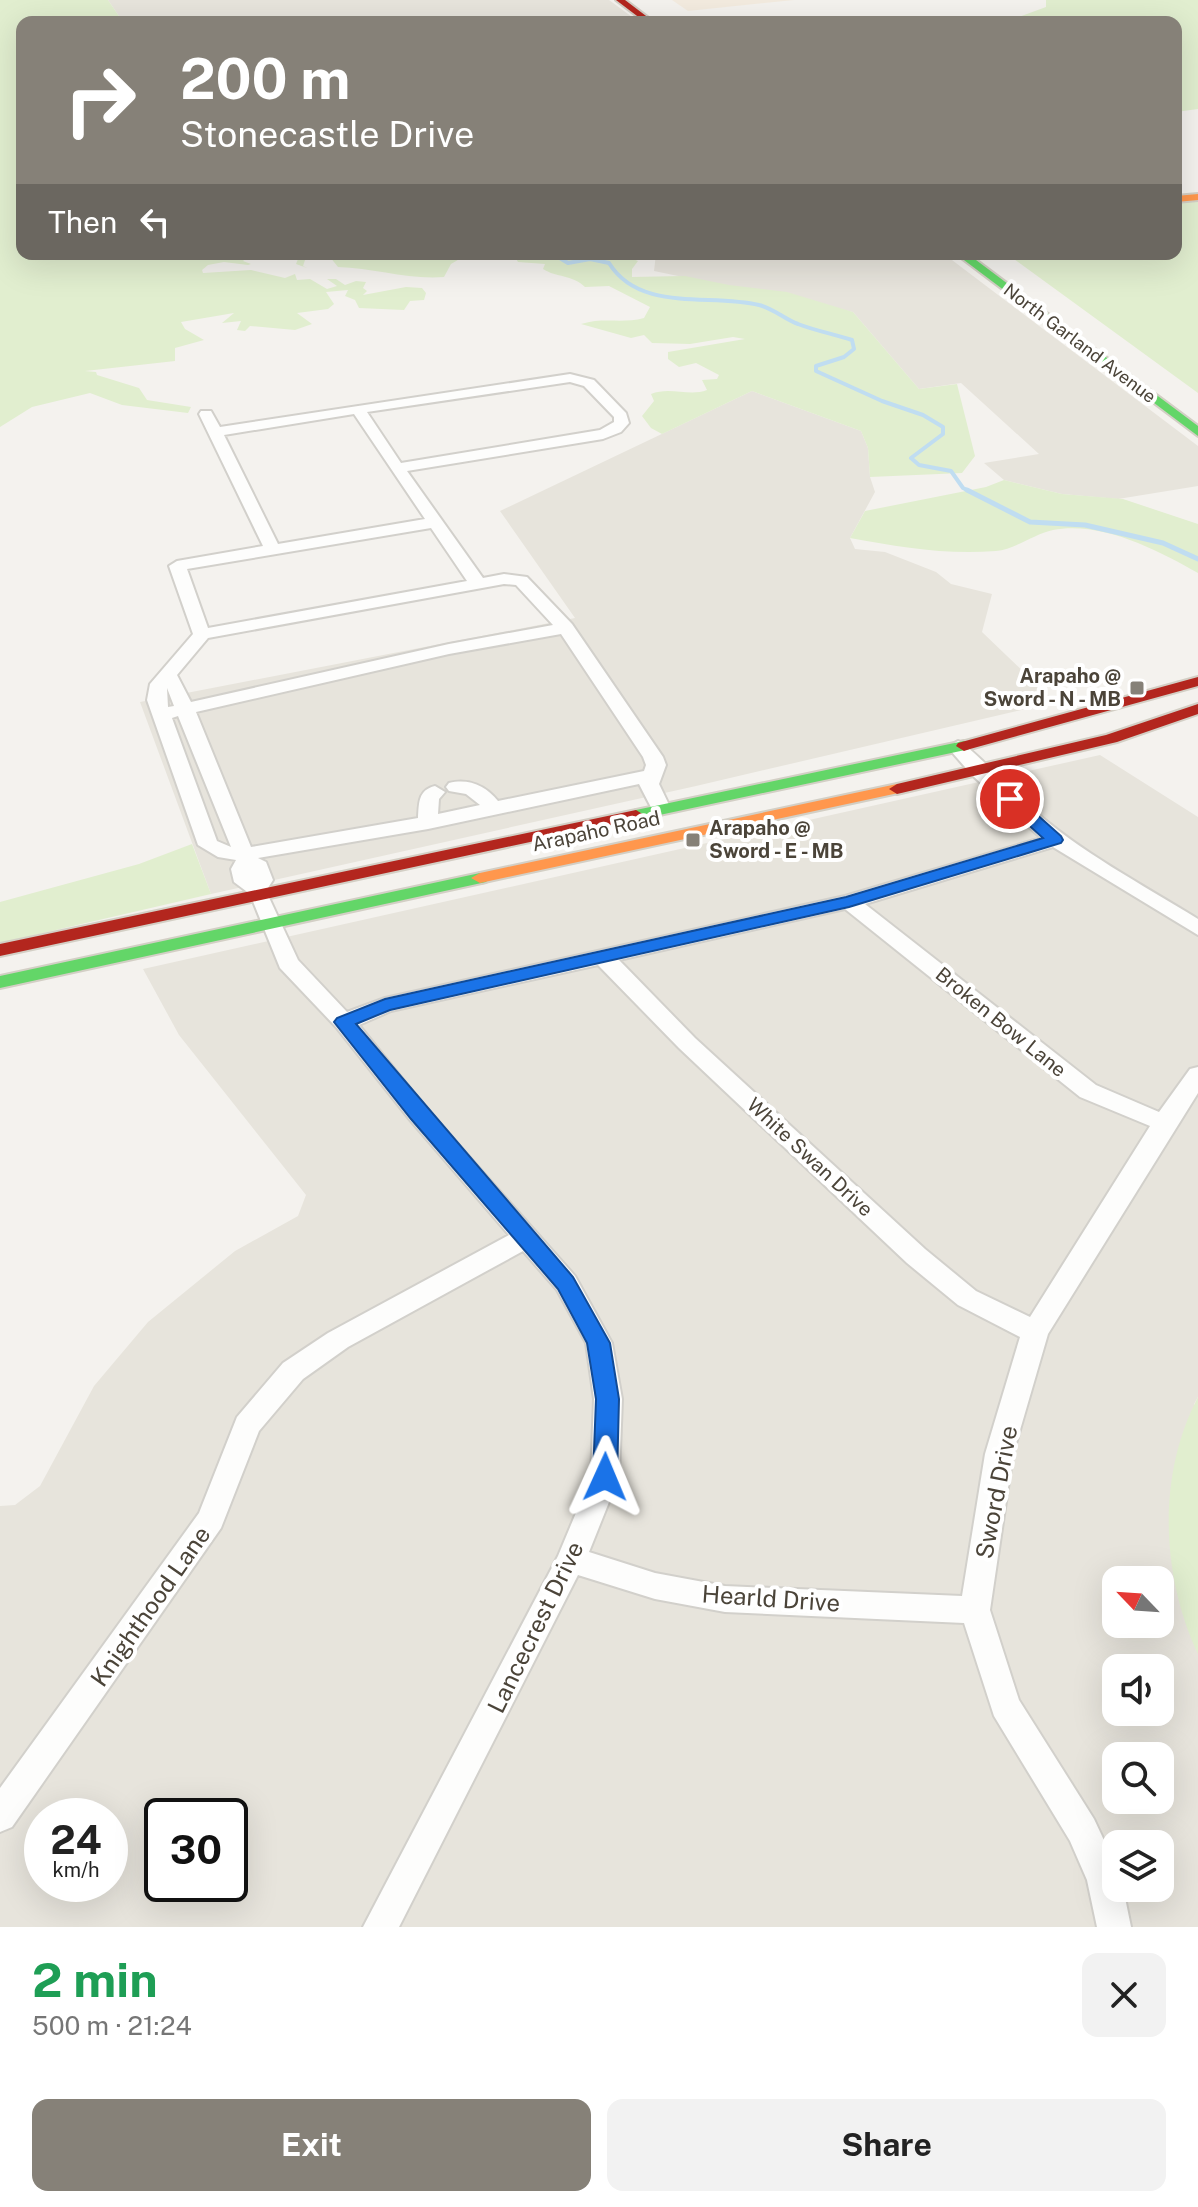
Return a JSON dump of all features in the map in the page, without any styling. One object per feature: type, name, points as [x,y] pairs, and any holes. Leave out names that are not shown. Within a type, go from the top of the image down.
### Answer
[{"type":"main road","points":[[620,0],[653,16]]},
{"type":"main road","name":"North Garland Avenue","points":[[969,260],[1198,432]]},
{"type":"main road","name":"Arapaho Road","points":[[0,950],[958,747],[1081,717],[1198,681]]},
{"type":"main road","name":"Arapaho Road","points":[[0,982],[979,771],[1111,739],[1198,709]]},
{"type":"street","points":[[215,432],[570,378],[589,383],[621,416],[622,423],[603,434],[397,468]]},
{"type":"street","points":[[358,409],[477,582]]},
{"type":"street","points":[[206,414],[273,550]]},
{"type":"street","points":[[202,634],[177,566],[435,522]]},
{"type":"street","points":[[652,775],[428,823],[245,857],[208,845],[156,700],[157,688],[202,634],[477,582],[521,581],[566,628],[653,757],[656,765],[649,784],[661,809]]},
{"type":"street","points":[[163,714],[449,649],[566,628]]},
{"type":"street","points":[[169,676],[245,857]]},
{"type":"street","points":[[958,747],[979,771],[1055,840],[1198,928]]},
{"type":"street","points":[[456,787],[474,788],[484,795],[493,809]]},
{"type":"street","points":[[428,823],[429,798],[435,792]]},
{"type":"street","points":[[344,1022],[385,1005],[849,902],[1055,840]]},
{"type":"street","name":"Lancecrest Drive","points":[[259,896],[288,963],[344,1022],[566,1283],[599,1343],[608,1399],[605,1477],[571,1560],[380,1927]]},
{"type":"street","name":"Broken Bow Lane","points":[[849,902],[1088,1091],[1164,1123]]},
{"type":"street","name":"White Swan Drive","points":[[603,957],[687,1043],[916,1256],[967,1298],[1035,1332]]},
{"type":"street","name":"Sword Drive","points":[[1114,1927],[1104,1878],[1082,1830],[1005,1706],[975,1610],[999,1454],[1035,1332],[1164,1123],[1198,1075]]},
{"type":"street","name":"Knighthood Lane","points":[[0,1816],[211,1519],[247,1425],[293,1371],[338,1340],[526,1237]]},
{"type":"street","name":"Hearld Drive","points":[[571,1560],[655,1586],[725,1599],[975,1610]]},
{"type":"shaded area","points":[[108,0],[609,0],[631,16],[119,16]]},
{"type":"shaded area","points":[[672,0],[794,0],[688,11]]},
{"type":"shaded area","points":[[655,260],[952,260],[1198,446],[1198,486],[1118,499],[1062,494],[1004,480],[984,463],[1039,454],[961,383],[919,389],[853,312],[654,271]]},
{"type":"shaded area","points":[[752,391],[861,431],[868,448],[870,477],[875,492],[850,538],[855,549],[885,552],[936,572],[951,584],[992,594],[982,632],[1055,702],[211,894],[140,702],[575,618],[500,511]]},
{"type":"shaded area","points":[[1100,755],[1198,817],[1198,1397],[1194,1404],[1198,1560],[1198,1927],[0,1927],[0,1506],[15,1505],[40,1486],[94,1386],[148,1322],[235,1251],[298,1216],[306,1195],[179,1035],[143,969]]},
{"type":"green space","points":[[0,0],[108,0],[119,16],[16,16],[16,260],[244,260],[251,264],[224,262],[208,265],[202,270],[203,273],[251,270],[285,278],[295,274],[297,280],[310,279],[327,289],[337,286],[327,279],[336,279],[345,285],[356,281],[366,282],[363,288],[367,291],[363,295],[406,287],[422,288],[426,293],[424,300],[410,301],[404,310],[359,308],[355,300],[345,296],[348,290],[326,292],[334,304],[328,309],[297,313],[312,324],[295,330],[250,326],[245,331],[237,330],[241,321],[222,323],[234,313],[181,322],[185,329],[204,340],[175,348],[175,361],[85,371],[139,388],[147,400],[191,407],[188,413],[122,405],[90,393],[32,407],[0,427]]},
{"type":"green space","points":[[1046,0],[1198,0],[1198,109],[1182,111],[1182,16],[1021,16],[1046,7]]},
{"type":"green space","points":[[1198,200],[1198,393],[1015,260],[1182,260],[1182,201]]},
{"type":"green space","points":[[298,260],[305,260],[303,266],[307,268],[296,264]]},
{"type":"green space","points":[[332,260],[458,260],[451,264],[444,277],[338,267]]},
{"type":"green space","points":[[636,260],[638,261],[632,269],[632,277],[685,276],[787,292],[853,312],[919,389],[957,384],[975,456],[962,473],[870,477],[868,448],[861,431],[752,391],[662,434],[651,428],[642,416],[654,401],[651,394],[665,391],[700,392],[707,390],[702,380],[717,379],[719,375],[696,363],[679,367],[668,359],[668,352],[745,339],[733,337],[690,344],[652,343],[644,335],[631,338],[581,324],[644,318],[650,307],[609,286],[585,287],[543,269],[545,264],[518,262]]},
{"type":"green space","points":[[1004,480],[1062,494],[1123,499],[1198,524],[1198,573],[1128,540],[1072,528],[1053,530],[1003,550],[977,552],[923,549],[850,538],[865,511],[986,487]]},
{"type":"green space","points":[[192,844],[211,894],[0,943],[0,902],[139,864]]},
{"type":"green space","points":[[1198,1397],[1198,1654],[1177,1591],[1169,1525],[1170,1492],[1185,1427]]},
{"type":"waterway","points":[[563,260],[568,263],[584,260]]},
{"type":"waterway","points":[[595,260],[609,263],[622,279],[657,295],[759,305],[798,324],[852,340],[854,349],[844,357],[816,366],[816,371],[882,401],[923,415],[943,427],[943,434],[911,458],[919,465],[951,471],[967,490]]},
{"type":"waterway","points":[[967,490],[971,492]]},
{"type":"waterway","points":[[967,490],[1030,522],[1085,525],[1163,543],[1198,559]]},
{"type":"traffic: fast","points":[[969,260],[1198,432]]},
{"type":"traffic: fast","points":[[636,815],[964,746]]},
{"type":"traffic: fast","points":[[0,982],[480,878]]},
{"type":"traffic: slow","points":[[1182,198],[1198,197]]},
{"type":"traffic: slow","points":[[480,878],[897,789]]},
{"type":"traffic: jam","points":[[620,0],[642,16]]},
{"type":"traffic: jam","points":[[964,746],[1198,681]]},
{"type":"traffic: jam","points":[[897,789],[1111,739],[1198,709]]},
{"type":"traffic: jam","points":[[0,950],[636,815]]},
{"type":"place","name":"Arapaho @ Sword - N - MB","points":[[1137,688]]},
{"type":"place","name":"Arapaho @ Sword - E - MB","points":[[693,840]]},
{"type":"route","points":[[605,1477],[608,1399],[599,1343],[566,1283],[418,1114],[344,1022],[385,1005],[849,902],[1055,840],[1010,799]]}]
